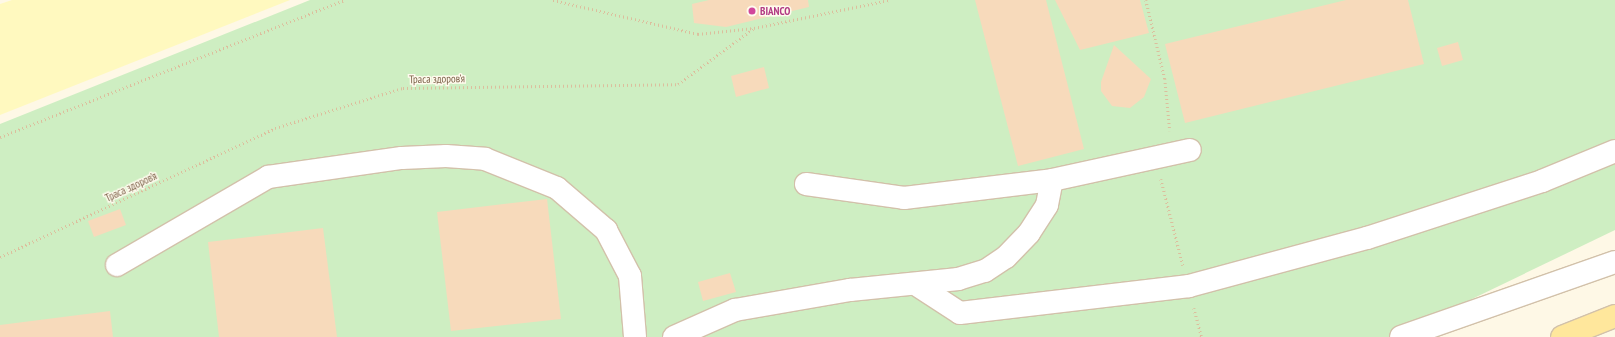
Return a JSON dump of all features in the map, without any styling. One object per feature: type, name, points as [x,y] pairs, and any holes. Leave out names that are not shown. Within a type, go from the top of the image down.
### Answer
[{"type":"main road","points":[[1562,337],[1615,316]]},
{"type":"lane","points":[[806,184],[904,198],[1052,180],[1190,150]]},
{"type":"lane","points":[[917,285],[960,313],[1189,286],[1374,236],[1542,181],[1615,151]]},
{"type":"lane","points":[[117,265],[268,177],[402,158],[446,156],[485,160],[557,188],[606,230],[630,276],[636,337]]},
{"type":"lane","points":[[674,337],[735,310],[850,290],[917,285],[985,271],[1006,257],[1029,233],[1047,205],[1052,180]]},
{"type":"lane","points":[[1402,337],[1615,262]]},
{"type":"path","points":[[0,137],[345,0]]},
{"type":"path","points":[[553,0],[698,34],[754,28]]},
{"type":"path","name":"Траса здоров’я","points":[[0,257],[276,128],[403,88],[678,84],[754,28],[889,0]]},
{"type":"path","points":[[1146,0],[1166,79],[1171,142],[1155,158],[1202,337]]},
{"type":"green space","points":[[310,0],[1615,0],[1615,230],[1393,337],[0,337],[0,124]]},
{"type":"sand","points":[[12,0],[290,0],[0,115],[0,4]]},
{"type":"building","points":[[709,0],[808,0],[809,7],[726,27],[694,23],[692,4]]},
{"type":"building","points":[[975,0],[1046,0],[1084,149],[1018,166]]},
{"type":"building","points":[[1055,0],[1140,0],[1149,33],[1080,50]]},
{"type":"building","points":[[1346,0],[1408,0],[1424,64],[1185,123],[1165,44]]},
{"type":"building","points":[[1458,42],[1463,60],[1442,66],[1437,48]]},
{"type":"building","points":[[1114,45],[1151,79],[1144,97],[1130,108],[1112,106],[1101,91],[1101,82]]},
{"type":"building","points":[[764,67],[769,88],[736,97],[731,76]]},
{"type":"building","points":[[547,199],[561,319],[451,331],[437,212]]},
{"type":"building","points":[[120,209],[126,225],[94,237],[88,221]]},
{"type":"building","points":[[323,228],[337,337],[219,337],[208,242]]},
{"type":"building","points":[[730,273],[736,292],[703,301],[698,282]]},
{"type":"building","points":[[110,311],[113,337],[0,337],[0,325]]},
{"type":"place","name":"BIANCO","points":[[752,11]]}]
